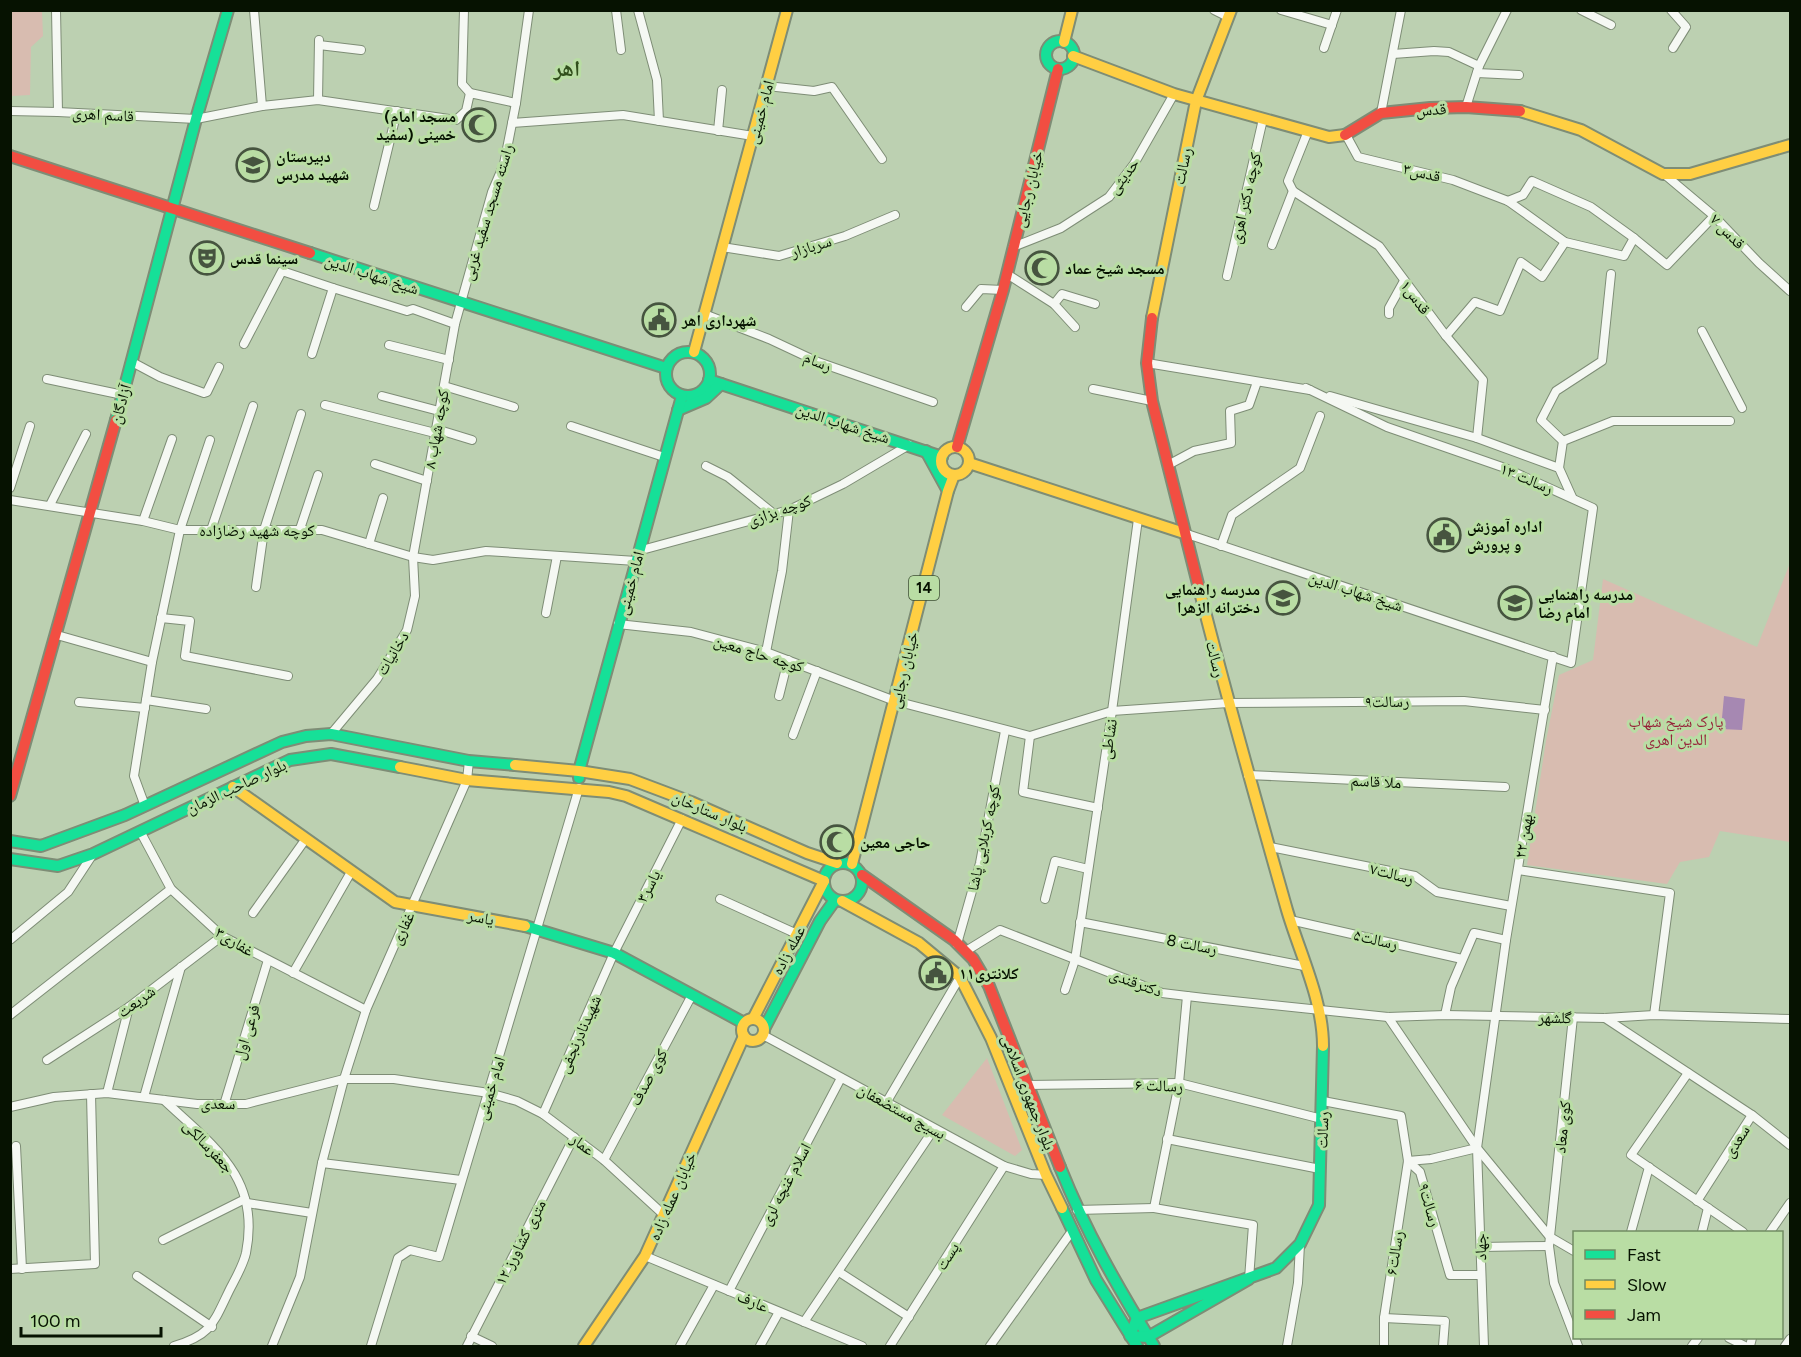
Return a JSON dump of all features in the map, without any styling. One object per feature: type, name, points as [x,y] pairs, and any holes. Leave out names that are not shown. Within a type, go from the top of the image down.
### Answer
[{"type":"main road","name":"آزادگان","points":[[10,796],[57,635],[196,119],[228,10]]},
{"type":"main road","name":"امام خمینی","points":[[694,352],[787,10]]},
{"type":"main road","points":[[1064,42],[1072,10]]},
{"type":"main road","name":"رسالت","points":[[1137,1318],[1276,1268],[1300,1244],[1318,1205],[1323,1101],[1323,1028],[1228,703],[1152,401],[1147,363],[1150,326],[1196,101],[1230,14]]},
{"type":"main road","points":[[1060,41],[1071,47],[1073,56],[1066,67],[1058,69],[1047,61],[1046,52],[1051,44],[1060,41]]},
{"type":"main road","points":[[1073,56],[1196,101],[1329,137],[1346,135]]},
{"type":"main road","name":"خیابان رجایی","points":[[957,447],[1003,290],[1058,69]]},
{"type":"main road","name":"قدس","points":[[1346,135],[1381,114],[1430,108],[1514,109],[1581,130],[1663,174],[1690,174],[1791,145]]},
{"type":"main road","name":"شیخ شهاب الدین","points":[[10,156],[666,368]]},
{"type":"main road","points":[[694,352],[709,366],[709,380],[702,392],[682,396],[675,393],[666,382],[666,368],[680,353],[694,352]]},
{"type":"main road","name":"شیخ شهاب الدین","points":[[709,380],[942,457]]},
{"type":"main road","points":[[678,410],[706,398],[721,384]]},
{"type":"main road","name":"امام خمینی","points":[[579,788],[579,771],[682,396]]},
{"type":"main road","points":[[957,447],[967,453],[969,463],[964,472],[954,475],[944,470],[942,457],[947,450],[957,447]]},
{"type":"main road","points":[[926,451],[948,491]]},
{"type":"main road","name":"شیخ شهاب الدین","points":[[969,463],[1184,533]]},
{"type":"main road","name":"خیابان رجایی","points":[[852,864],[954,475]]},
{"type":"main road","name":"بلوار صاحب الزمان","points":[[10,841],[41,846],[145,806],[282,742],[306,736],[331,734],[469,761],[579,771]]},
{"type":"main road","name":"بلوار صاحب الزمان","points":[[10,859],[58,866],[93,854],[290,760],[308,756],[332,754],[467,780],[579,788]]},
{"type":"main road","name":"بلوار ستارخان","points":[[579,771],[630,779],[691,802],[807,853],[837,863]]},
{"type":"main road","name":"یاسر","points":[[233,787],[395,902],[537,928],[614,953],[692,995],[748,1021]]},
{"type":"main road","name":"بلوار ستارخان","points":[[579,788],[626,796],[824,881]]},
{"type":"main road","points":[[844,862],[852,864],[862,875],[863,883],[856,896],[838,901],[829,895],[824,881],[830,867],[844,862]]},
{"type":"main road","name":"بلوار جمهوری اسلامی","points":[[862,875],[931,920],[962,948],[989,986],[1077,1210],[1109,1273],[1151,1342]]},
{"type":"main road","name":"عمله زاده","points":[[748,1021],[824,881]]},
{"type":"main road","name":"بلوار جمهوری اسلامی","points":[[838,901],[919,944],[960,978],[991,1038],[1046,1174],[1072,1231],[1096,1280],[1137,1347]]},
{"type":"main road","name":"عمله زاده","points":[[764,1032],[820,921],[838,901]]},
{"type":"main road","points":[[758,1020],[763,1024],[764,1032],[759,1039],[754,1041],[748,1040],[742,1031],[748,1021],[758,1020]]},
{"type":"main road","name":"خیابان عمله زاده","points":[[584,1347],[645,1256],[744,1036]]},
{"type":"main road","name":"رسالت","points":[[1151,1342],[1249,1279]]},
{"type":"main road","points":[[1137,1318],[1130,1336],[1151,1342]]},
{"type":"street","points":[[56,10],[58,112]]},
{"type":"street","points":[[254,10],[262,106]]},
{"type":"street","points":[[464,10],[462,84],[470,93],[516,103]]},
{"type":"street","name":"راسته مسجد سفید غربی","points":[[460,302],[492,192],[504,164],[516,103],[529,10]]},
{"type":"street","points":[[616,10],[621,50]]},
{"type":"street","points":[[638,10],[657,80],[659,121]]},
{"type":"street","points":[[1214,10],[1230,14]]},
{"type":"street","points":[[1281,10],[1332,25]]},
{"type":"street","points":[[1324,48],[1337,10]]},
{"type":"street","points":[[1381,114],[1401,10]]},
{"type":"street","points":[[1466,107],[1478,69],[1507,10]]},
{"type":"street","points":[[1581,10],[1611,25]]},
{"type":"street","points":[[1671,10],[1686,27],[1672,48]]},
{"type":"street","points":[[318,100],[319,43],[361,50]]},
{"type":"street","points":[[1393,54],[1449,52],[1478,69],[1519,75]]},
{"type":"street","points":[[767,86],[814,91],[832,87],[882,159]]},
{"type":"street","points":[[718,131],[722,90]]},
{"type":"street","name":"قاسم اهری","points":[[10,111],[196,119],[262,106],[318,100],[456,120],[466,111],[470,93]]},
{"type":"street","name":"حدیثی","points":[[1014,247],[1061,228],[1109,197],[1134,164],[1174,94]]},
{"type":"street","points":[[374,206],[397,111]]},
{"type":"street","points":[[512,123],[623,115],[753,136]]},
{"type":"street","name":"کوچه دکتر اهری","points":[[1227,276],[1263,119]]},
{"type":"street","points":[[1272,245],[1293,190],[1288,181],[1308,131]]},
{"type":"street","name":"قدس۳","points":[[1346,135],[1358,157],[1453,180],[1508,201],[1565,242],[1624,256],[1634,237]]},
{"type":"street","name":"قدس ۷","points":[[1663,174],[1714,216],[1759,263],[1791,291]]},
{"type":"street","points":[[1508,201],[1523,195],[1532,181],[1591,207],[1634,237],[1667,266],[1714,216]]},
{"type":"street","name":"قدس۱","points":[[1293,190],[1379,246],[1446,336],[1483,380],[1477,438]]},
{"type":"street","name":"سربازار","points":[[723,247],[779,256],[845,236],[895,215]]},
{"type":"street","points":[[1446,336],[1475,302],[1500,311],[1521,262],[1542,277],[1565,242]]},
{"type":"street","points":[[244,344],[282,272],[407,311],[413,309],[455,324]]},
{"type":"street","points":[[1007,274],[1054,304],[1075,327]]},
{"type":"street","points":[[1563,441],[1541,420],[1556,391],[1602,361],[1611,274]]},
{"type":"street","points":[[1389,314],[1389,308],[1404,281]]},
{"type":"street","points":[[312,354],[333,288]]},
{"type":"street","points":[[966,307],[981,289],[1003,290]]},
{"type":"street","points":[[1054,304],[1062,294],[1095,304]]},
{"type":"street","name":"کوچه شهاب ۸","points":[[413,557],[460,302]]},
{"type":"street","name":"رسام","points":[[704,314],[770,339],[818,362],[933,402]]},
{"type":"street","points":[[1702,331],[1742,408]]},
{"type":"street","points":[[389,345],[449,360]]},
{"type":"street","points":[[132,363],[160,377],[204,393],[207,392],[219,367]]},
{"type":"street","name":"رسالت ۱۳","points":[[1147,363],[1306,388],[1477,438],[1559,468],[1572,497]]},
{"type":"street","points":[[47,379],[123,395]]},
{"type":"street","points":[[1168,465],[1194,451],[1231,443],[1230,411],[1249,405],[1257,382]]},
{"type":"street","points":[[444,386],[514,407]]},
{"type":"street","name":"رسالت ۱۳","points":[[1306,388],[1387,427],[1505,468],[1572,497]]},
{"type":"street","points":[[1093,389],[1152,401]]},
{"type":"street","points":[[382,396],[440,411]]},
{"type":"street","points":[[325,405],[472,440]]},
{"type":"street","points":[[211,530],[253,406]]},
{"type":"street","points":[[256,587],[264,530],[301,414]]},
{"type":"street","points":[[1221,546],[1232,515],[1300,468],[1320,416]]},
{"type":"street","points":[[1563,441],[1613,421],[1730,421]]},
{"type":"street","points":[[10,488],[30,426]]},
{"type":"street","points":[[571,426],[664,457]]},
{"type":"street","points":[[50,505],[86,434]]},
{"type":"street","points":[[143,521],[172,439]]},
{"type":"street","points":[[145,806],[134,776],[152,662],[180,530],[210,440]]},
{"type":"street","points":[[1559,468],[1563,441]]},
{"type":"street","name":"کوچه بزازی","points":[[637,556],[789,510],[843,484],[910,445]]},
{"type":"street","points":[[375,464],[427,481]]},
{"type":"street","points":[[706,466],[728,477],[774,514]]},
{"type":"street","points":[[300,529],[318,475]]},
{"type":"street","name":"شیخ شهاب الدین","points":[[1184,533],[1571,663],[1593,508],[1572,497]]},
{"type":"street","points":[[369,544],[383,498]]},
{"type":"street","name":"کوچه شهید رضازاده","points":[[10,500],[143,521],[180,530],[322,530],[413,557],[433,560],[486,551],[637,556]]},
{"type":"street","points":[[766,652],[782,571],[789,510]]},
{"type":"street","name":"نشاطی","points":[[1065,990],[1075,960],[1138,519]]},
{"type":"street","points":[[546,613],[557,555]]},
{"type":"street","name":"دخانیات","points":[[331,734],[377,679],[407,630],[415,596],[413,557]]},
{"type":"street","points":[[161,618],[190,621],[185,656],[288,676]]},
{"type":"street","name":"کوچه حاج معین","points":[[618,624],[691,632],[766,652],[895,701],[1030,736]]},
{"type":"street","points":[[57,635],[152,662]]},
{"type":"street","name":"۲۲ بهمن","points":[[1494,1016],[1553,656]]},
{"type":"street","points":[[779,696],[788,660]]},
{"type":"street","points":[[793,735],[817,671]]},
{"type":"street","name":"رسالت۹","points":[[1030,736],[1112,711],[1228,703],[1464,701],[1545,710]]},
{"type":"street","points":[[79,702],[206,709]]},
{"type":"street","name":"کوچه کربلایی پاشا","points":[[962,948],[1005,731]]},
{"type":"street","points":[[1030,736],[1023,792],[1098,808]]},
{"type":"street","name":"غفاری","points":[[272,1347],[300,1276],[322,1163],[344,1078],[366,1010],[467,780],[469,761]]},
{"type":"street","name":"ملا قاسم","points":[[1248,775],[1505,787]]},
{"type":"street","name":"امام خمینی","points":[[371,1347],[398,1258],[410,1250],[439,1257],[579,788]]},
{"type":"street","name":"یاسر۳","points":[[614,953],[682,819]]},
{"type":"street","name":"غفاری۳","points":[[140,831],[171,889],[222,936],[366,1010]]},
{"type":"street","points":[[253,913],[305,840]]},
{"type":"street","name":"رسالت۷","points":[[1270,847],[1415,876],[1437,892],[1511,906]]},
{"type":"street","points":[[10,940],[68,892],[93,854]]},
{"type":"street","points":[[1045,899],[1055,861],[1088,869]]},
{"type":"street","points":[[1518,870],[1670,893],[1654,1015]]},
{"type":"street","points":[[293,973],[351,872]]},
{"type":"street","points":[[10,1015],[171,889]]},
{"type":"street","points":[[720,899],[797,934]]},
{"type":"street","name":"رسالت۵","points":[[1290,920],[1462,959]]},
{"type":"street","name":"رسالت 8","points":[[1080,922],[1304,966]]},
{"type":"street","name":"دکترقندی","points":[[962,948],[1000,930],[1162,993],[1319,1011]]},
{"type":"street","points":[[1445,1015],[1451,987],[1474,933],[1506,940]]},
{"type":"street","name":"شریعت","points":[[47,1060],[129,1007],[222,936]]},
{"type":"street","name":"شهیدنادرنجفی","points":[[543,1114],[614,953]]},
{"type":"street","name":"فرعی اول","points":[[224,1105],[268,960]]},
{"type":"street","points":[[144,1097],[181,967]]},
{"type":"street","points":[[886,1103],[960,978]]},
{"type":"street","name":"کوی صدف","points":[[604,1160],[692,995]]},
{"type":"street","points":[[1154,1208],[1179,1083],[1187,996]]},
{"type":"street","points":[[106,1093],[129,1007]]},
{"type":"street","name":"گلشهر","points":[[1319,1011],[1388,1017],[1445,1015],[1605,1018],[1654,1015],[1791,1019]]},
{"type":"street","name":"جهاد","points":[[1484,1347],[1477,1148],[1494,1016]]},
{"type":"street","points":[[1388,1017],[1477,1148],[1550,1241]]},
{"type":"street","name":"کوی معاد","points":[[1573,1017],[1550,1241],[1554,1283],[1573,1334]]},
{"type":"street","points":[[1605,1018],[1688,1073],[1631,1155],[1740,1231]]},
{"type":"street","name":"بسیج مستضعفان","points":[[764,1032],[841,1078],[1004,1166],[1031,1174],[1046,1174]]},
{"type":"street","name":"سعدی","points":[[1688,1073],[1752,1115],[1697,1201]]},
{"type":"street","points":[[344,1078],[394,1079],[489,1093]]},
{"type":"street","name":"سعدی","points":[[10,1107],[54,1097],[106,1093],[224,1105],[246,1104],[344,1078]]},
{"type":"street","name":"اسلام غنچه لری","points":[[729,1291],[841,1078]]},
{"type":"street","name":"رسالت ۶","points":[[1027,1085],[1179,1083],[1322,1119]]},
{"type":"street","name":"عمار","points":[[489,1093],[517,1101],[543,1114],[604,1160],[664,1215]]},
{"type":"street","points":[[10,1269],[95,1264],[91,1094]]},
{"type":"street","name":"جعفرسالکی","points":[[164,1100],[226,1160],[239,1178],[246,1201],[249,1224],[246,1255],[212,1327]]},
{"type":"street","name":"رسالت۹","points":[[1323,1101],[1401,1116],[1408,1161],[1420,1172],[1450,1275],[1481,1275]]},
{"type":"street","points":[[1752,1115],[1791,1145]]},
{"type":"street","points":[[804,1323],[934,1129]]},
{"type":"street","name":"۱۲ متری کشاورز","points":[[467,1347],[574,1137]]},
{"type":"street","points":[[1167,1138],[1320,1169]]},
{"type":"street","points":[[15,1146],[22,1269]]},
{"type":"street","points":[[1408,1161],[1431,1159],[1477,1148]]},
{"type":"street","name":"رسالت۶","points":[[1384,1347],[1384,1317],[1408,1161]]},
{"type":"street","points":[[322,1163],[461,1180]]},
{"type":"street","name":"پست","points":[[890,1347],[1004,1166]]},
{"type":"street","points":[[1631,1231],[1649,1167]]},
{"type":"street","points":[[163,1240],[246,1201],[312,1213]]},
{"type":"street","points":[[1771,1231],[1791,1203]]},
{"type":"street","points":[[1077,1210],[1154,1208],[1253,1225],[1249,1279]]},
{"type":"street","points":[[1702,1231],[1708,1208]]},
{"type":"street","points":[[990,1347],[1072,1231]]},
{"type":"street","points":[[1481,1247],[1550,1241],[1573,1250]]},
{"type":"street","points":[[1287,1347],[1298,1282],[1300,1244]]},
{"type":"street","name":"عارف","points":[[645,1256],[862,1347]]},
{"type":"street","points":[[838,1272],[909,1317]]},
{"type":"street","points":[[137,1276],[212,1327],[193,1340],[174,1347]]},
{"type":"street","points":[[680,1347],[714,1285]]},
{"type":"street","points":[[760,1347],[778,1312]]},
{"type":"street","points":[[1384,1317],[1445,1321],[1443,1347]]},
{"type":"street","points":[[471,1336],[492,1347]]},
{"type":"street","points":[[1731,1339],[1745,1347]]},
{"type":"street","points":[[1785,1347],[1791,1339]]},
{"type":"green space","points":[[10,11],[42,11],[43,36],[31,47],[30,95],[11,96]]},
{"type":"green space","name":"پارک شیخ شهاب الدین اهری","points":[[1790,563],[1790,842],[1720,831],[1709,857],[1680,862],[1667,884],[1527,865],[1546,741],[1559,675],[1593,660],[1603,579],[1757,647]]},
{"type":"green space","points":[[987,1058],[1022,1150],[1015,1156],[942,1115]]},
{"type":"shaded area","points":[[1724,696],[1745,699],[1742,730],[1721,729]]},
{"type":"traffic: fast","points":[[116,420],[196,119],[228,10]]},
{"type":"traffic: fast","points":[[1060,41],[1070,45],[1074,55],[1070,65],[1060,69],[1050,65],[1046,55],[1050,45],[1060,41]]},
{"type":"traffic: fast","points":[[310,253],[666,368]]},
{"type":"traffic: fast","points":[[688,352],[697,353],[704,358],[709,365],[710,374],[709,383],[704,390],[697,395],[688,396],[679,395],[672,390],[667,383],[666,374],[667,365],[672,358],[679,353],[688,352]]},
{"type":"traffic: fast","points":[[709,380],[942,457]]},
{"type":"traffic: fast","points":[[678,410],[706,398],[721,384]]},
{"type":"traffic: fast","points":[[579,778],[579,771],[682,396]]},
{"type":"traffic: fast","points":[[926,451],[948,491]]},
{"type":"traffic: fast","points":[[10,841],[41,846],[125,815],[282,742],[306,736],[331,734],[469,761],[515,765]]},
{"type":"traffic: fast","points":[[10,859],[58,866],[93,854],[290,760],[331,754],[400,767]]},
{"type":"traffic: fast","points":[[843,863],[857,868],[862,882],[857,896],[843,901],[829,896],[824,882],[829,868],[843,863]]},
{"type":"traffic: fast","points":[[764,1029],[820,921],[835,900]]},
{"type":"traffic: fast","points":[[525,926],[614,953],[744,1023]]},
{"type":"traffic: fast","points":[[1249,1279],[1148,1337],[1130,1336],[1137,1318],[1276,1268],[1300,1244],[1319,1205],[1323,1046]]},
{"type":"traffic: fast","points":[[1060,1167],[1080,1214],[1103,1258],[1154,1346]]},
{"type":"traffic: fast","points":[[1062,1208],[1096,1280],[1137,1346]]},
{"type":"traffic: slow","points":[[694,352],[787,10]]},
{"type":"traffic: slow","points":[[1064,42],[1072,10]]},
{"type":"traffic: slow","points":[[1152,318],[1196,101],[1231,10]]},
{"type":"traffic: slow","points":[[1073,56],[1174,94],[1329,137],[1345,135]]},
{"type":"traffic: slow","points":[[1520,111],[1581,130],[1663,174],[1690,174],[1790,145]]},
{"type":"traffic: slow","points":[[955,447],[965,451],[969,461],[965,471],[955,475],[945,471],[941,461],[945,451],[955,447]]},
{"type":"traffic: slow","points":[[969,463],[1184,533]]},
{"type":"traffic: slow","points":[[852,864],[954,475]]},
{"type":"traffic: slow","points":[[1200,592],[1287,910],[1315,994],[1323,1046]]},
{"type":"traffic: slow","points":[[515,765],[630,779],[691,802],[807,853],[837,863]]},
{"type":"traffic: slow","points":[[400,767],[467,780],[609,792],[626,796],[824,881]]},
{"type":"traffic: slow","points":[[233,787],[395,902],[525,926]]},
{"type":"traffic: slow","points":[[753,1019],[824,881]]},
{"type":"traffic: slow","points":[[842,901],[919,943],[960,977],[991,1038],[1046,1175],[1062,1208]]},
{"type":"traffic: slow","points":[[753,1019],[761,1022],[764,1030],[761,1038],[753,1041],[745,1038],[742,1030],[745,1022],[753,1019]]},
{"type":"traffic: slow","points":[[584,1346],[645,1256],[744,1036]]},
{"type":"traffic: jam","points":[[957,447],[1003,290],[1058,69]]},
{"type":"traffic: jam","points":[[1345,135],[1381,113],[1466,107],[1520,111]]},
{"type":"traffic: jam","points":[[10,156],[310,253]]},
{"type":"traffic: jam","points":[[1152,318],[1147,363],[1152,401],[1200,592]]},
{"type":"traffic: jam","points":[[10,796],[116,420]]},
{"type":"traffic: jam","points":[[862,875],[954,940],[973,959],[989,986],[1060,1167]]},
{"type":"place","name":"(مسجد امام خمینی (سفید","points":[[479,125]]},
{"type":"place","name":"دبیرستان شهید مدرس","points":[[253,165]]},
{"type":"place","name":"سینما قدس","points":[[207,258]]},
{"type":"place","name":"مسجد شیخ عماد","points":[[1042,268]]},
{"type":"place","name":"شهرداری اهر","points":[[659,320]]},
{"type":"place","name":"اداره آموزش و پرورش","points":[[1444,535]]},
{"type":"place","name":"مدرسه راهنمایی دخترانه الزهرا","points":[[1283,598]]},
{"type":"place","name":"مدرسه راهنمایی امام رضا","points":[[1515,603]]},
{"type":"place","name":"حاجی معین","points":[[837,842]]},
{"type":"place","name":"کلانتری۱۱","points":[[936,973]]},
{"type":"district","name":"اهر","points":[[567,68]]}]
